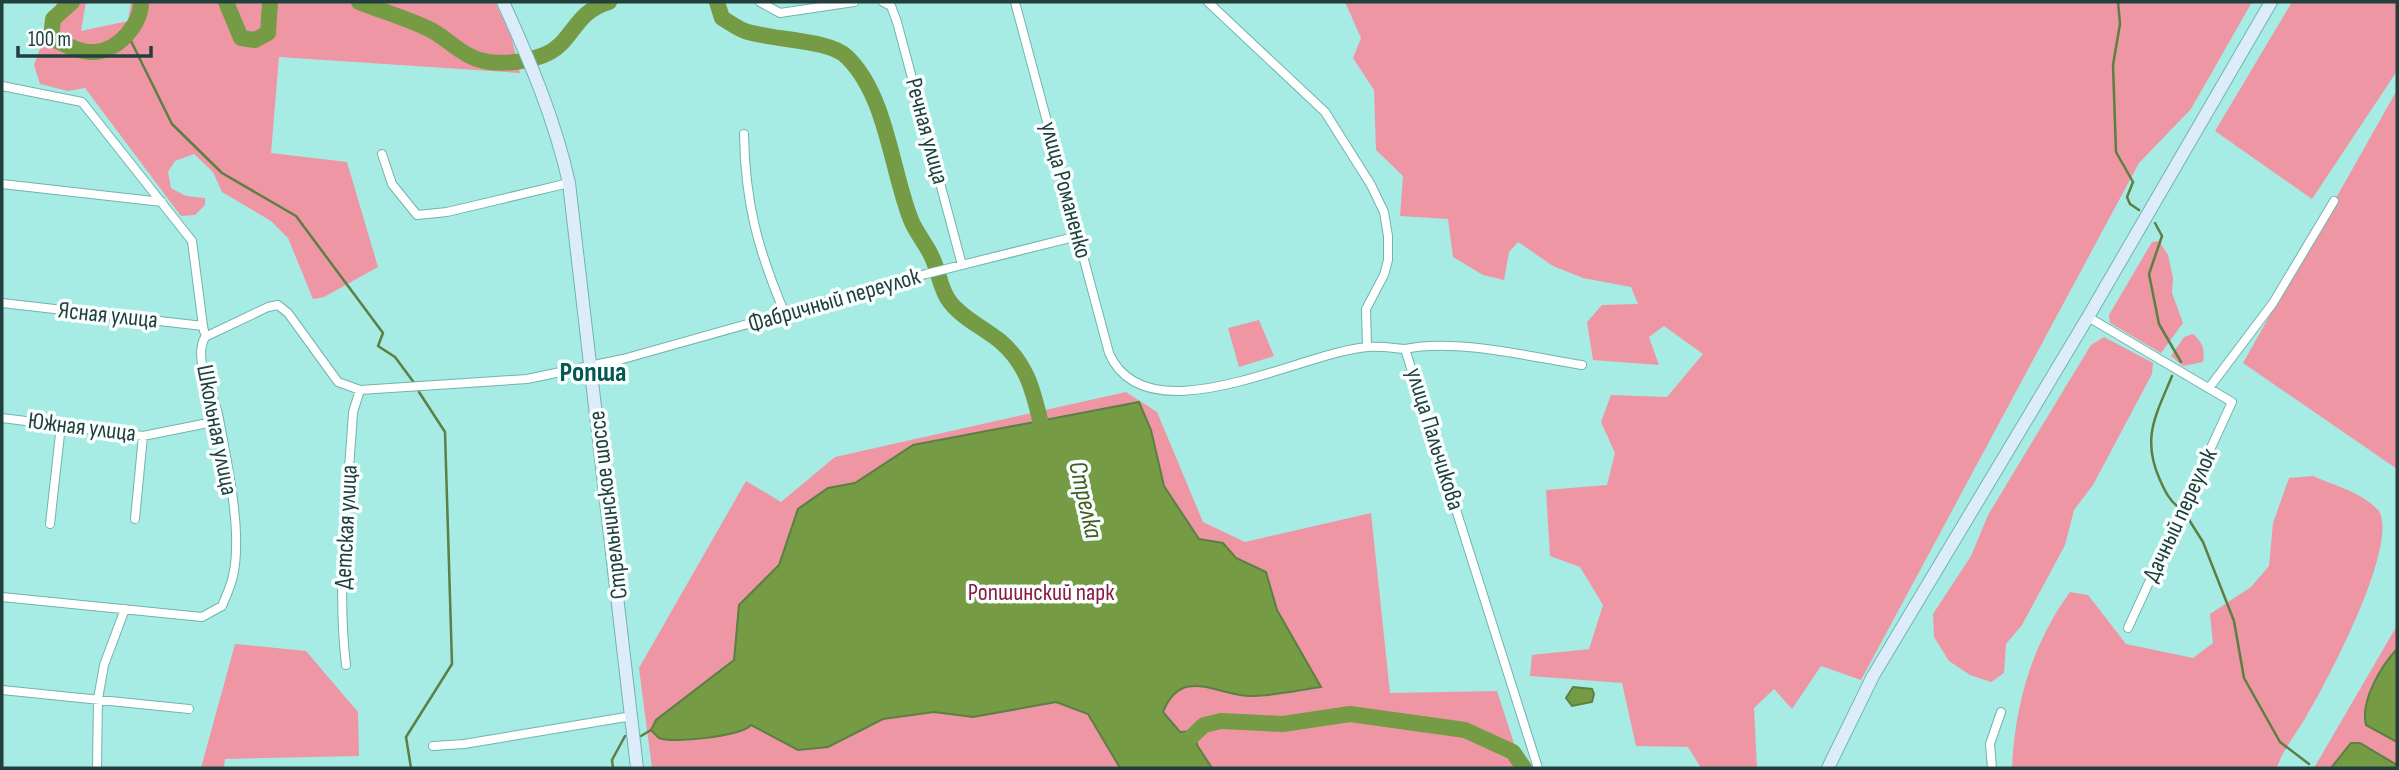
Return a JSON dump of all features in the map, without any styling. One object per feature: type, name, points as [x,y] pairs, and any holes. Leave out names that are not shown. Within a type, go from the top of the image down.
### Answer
[{"type":"main road","name":"Стрельнинское шоссе","points":[[503,2],[541,88],[560,140],[569,183],[637,768]]},
{"type":"main road","points":[[1828,768],[1873,676],[2088,317],[2271,2]]},
{"type":"street","points":[[760,2],[780,13],[854,2]]},
{"type":"street","name":"Речная улица","points":[[883,2],[891,6],[898,22],[958,266]]},
{"type":"street","name":"улица Романенко","points":[[1015,2],[1109,353],[1123,374]]},
{"type":"street","points":[[1208,2],[1325,111],[1371,185],[1384,212],[1388,260],[1384,275],[1366,309],[1367,347]]},
{"type":"street","points":[[2,86],[82,102],[192,241],[205,337]]},
{"type":"street","points":[[744,134],[745,187],[765,268],[785,314]]},
{"type":"street","points":[[382,154],[392,184],[417,215],[447,212],[569,183]]},
{"type":"street","points":[[2,184],[161,201]]},
{"type":"street","points":[[2088,317],[2209,388],[2273,303],[2334,201]]},
{"type":"street","name":"Фабричный переулок","points":[[591,365],[623,359],[926,274],[1078,236]]},
{"type":"street","name":"Ясная улица","points":[[2,303],[203,326]]},
{"type":"street","name":"Школьная улица","points":[[2,597],[202,617],[222,606],[234,575],[233,512],[219,416],[202,363],[201,345],[205,337],[268,307],[278,306],[288,313],[338,382],[360,390]]},
{"type":"street","points":[[1405,349],[1418,346],[1490,350],[1582,366]]},
{"type":"street","name":"улица Пальчикова","points":[[1123,374],[1136,384],[1164,390],[1203,390],[1367,347],[1405,349],[1538,768]]},
{"type":"street","points":[[360,390],[527,379],[591,365]]},
{"type":"street","name":"Дачный переулок","points":[[2127,628],[2232,402],[2209,388]]},
{"type":"street","name":"Детская улица","points":[[346,665],[342,628],[342,579],[353,412],[360,390]]},
{"type":"street","name":"Южная улица","points":[[2,418],[144,436],[203,424]]},
{"type":"street","points":[[50,524],[61,425]]},
{"type":"street","points":[[135,519],[144,436]]},
{"type":"street","points":[[97,768],[98,699],[104,665],[125,609]]},
{"type":"street","points":[[2,690],[189,709]]},
{"type":"street","points":[[1992,768],[1990,744],[2001,712]]},
{"type":"street","points":[[433,746],[464,744],[632,716]]},
{"type":"green space","points":[[57,2],[86,2],[81,31],[128,21],[131,2],[495,2],[512,39],[520,73],[279,57],[271,153],[347,162],[378,267],[324,297],[313,299],[288,238],[271,221],[222,192],[213,172],[194,154],[175,161],[168,172],[171,188],[186,196],[205,198],[205,205],[195,215],[181,216],[85,88],[68,91],[40,84],[34,65]]},
{"type":"green space","points":[[1345,2],[2252,2],[2191,109],[2139,163],[1861,680],[1821,666],[1792,709],[1774,689],[1754,708],[1757,768],[1701,768],[1688,747],[1636,746],[1622,683],[1530,676],[1532,655],[1589,649],[1603,605],[1580,567],[1550,556],[1546,490],[1607,485],[1615,453],[1601,422],[1611,395],[1667,397],[1703,354],[1664,326],[1649,337],[1659,365],[1593,360],[1587,322],[1602,305],[1638,304],[1631,287],[1583,278],[1553,266],[1518,242],[1509,252],[1504,280],[1483,275],[1453,257],[1448,219],[1400,216],[1403,176],[1376,150],[1374,90],[1353,58],[1361,38]]},
{"type":"green space","points":[[2292,2],[2397,2],[2397,71],[2312,199],[2215,131]]},
{"type":"green space","points":[[2397,90],[2397,469],[2243,363]]},
{"type":"green space","points":[[2159,241],[2168,255],[2173,278],[2172,293],[2183,323],[2161,353],[2110,323],[2109,315],[2152,242]]},
{"type":"green space","points":[[1259,320],[1274,356],[1239,367],[1228,328]]},
{"type":"green space","points":[[2193,334],[2202,346],[2203,362],[2183,366],[2171,356],[2184,337]]},
{"type":"green space","points":[[2104,337],[2153,363],[2152,374],[2093,485],[2074,510],[2065,545],[2022,625],[2006,644],[2004,673],[1991,682],[1970,675],[1949,661],[1934,637],[1933,614],[1971,556],[1988,515],[2091,345]]},
{"type":"green space","name":"Ропшинский парк","points":[[1126,392],[1157,412],[1203,522],[1245,542],[1371,513],[1390,693],[1497,691],[1522,768],[652,768],[639,668],[746,481],[781,502],[835,457]]},
{"type":"green space","points":[[2313,476],[2356,494],[2379,511],[2382,528],[2379,553],[2344,646],[2277,768],[2012,768],[2017,721],[2028,676],[2045,632],[2070,592],[2088,595],[2126,644],[2193,658],[2213,643],[2210,614],[2251,587],[2269,566],[2273,523],[2289,478]]},
{"type":"green space","points":[[2397,624],[2397,768],[2314,768],[2395,629]]},
{"type":"green space","points":[[235,644],[306,651],[358,712],[359,756],[225,759],[224,768],[201,768]]},
{"type":"water","name":"Ропшинский парк","points":[[1139,402],[1151,430],[1164,486],[1199,539],[1223,543],[1236,558],[1266,572],[1277,610],[1321,687],[1251,696],[1201,686],[1180,690],[1171,698],[1163,712],[1180,732],[1196,731],[1197,745],[1212,768],[1120,768],[1088,714],[1056,702],[973,717],[934,712],[883,719],[828,747],[798,750],[751,725],[734,733],[692,739],[667,740],[659,738],[651,730],[656,720],[734,660],[739,605],[779,565],[798,509],[828,488],[855,483],[913,445]]},
{"type":"water","points":[[2397,649],[2397,742],[2366,725],[2365,716],[2373,684]]},
{"type":"water","points":[[1573,687],[1592,689],[1592,702],[1572,706],[1566,698]]},
{"type":"water","points":[[2351,743],[2360,743],[2397,765],[2397,768],[2331,768]]},
{"type":"waterway","name":"Стрелка","points":[[72,2],[53,19],[51,38],[89,52],[104,50],[120,41],[133,27],[141,2]]},
{"type":"waterway","name":"Стрелка","points":[[226,2],[241,38],[255,40],[268,33],[270,2]]},
{"type":"waterway","name":"Стрелка","points":[[359,2],[429,29],[470,56],[497,63],[526,60],[554,50],[588,13],[609,2]]},
{"type":"waterway","name":"Стрелка","points":[[717,2],[722,18],[745,31],[813,43],[838,51],[847,57],[860,73],[880,113],[911,220],[932,257],[944,293],[955,308],[1011,351],[1031,386],[1045,440]]},
{"type":"waterway","points":[[2118,2],[2120,24],[2113,65],[2116,152],[2133,182],[2127,197],[2130,204],[2139,210]]},
{"type":"waterway","points":[[128,35],[172,124],[222,173],[296,216],[383,333],[378,346],[395,357],[415,384]]},
{"type":"waterway","points":[[2155,223],[2162,236],[2149,274],[2159,324],[2181,362]]},
{"type":"waterway","points":[[2172,376],[2156,415],[2151,439],[2154,465],[2164,488],[2178,507]]},
{"type":"waterway","points":[[411,768],[406,737],[452,664],[445,432],[419,392]]},
{"type":"waterway","points":[[2186,515],[2203,542],[2234,621],[2244,678],[2280,742],[2309,764]]},
{"type":"waterway","name":"Стрелка","points":[[1183,745],[1204,725],[1221,721],[1283,724],[1350,714],[1465,730],[1513,752],[1524,768]]},
{"type":"waterway","points":[[641,736],[651,730]]},
{"type":"waterway","points":[[613,768],[612,760],[625,736]]},
{"type":"district","name":"Ропша","points":[[593,372]]}]
